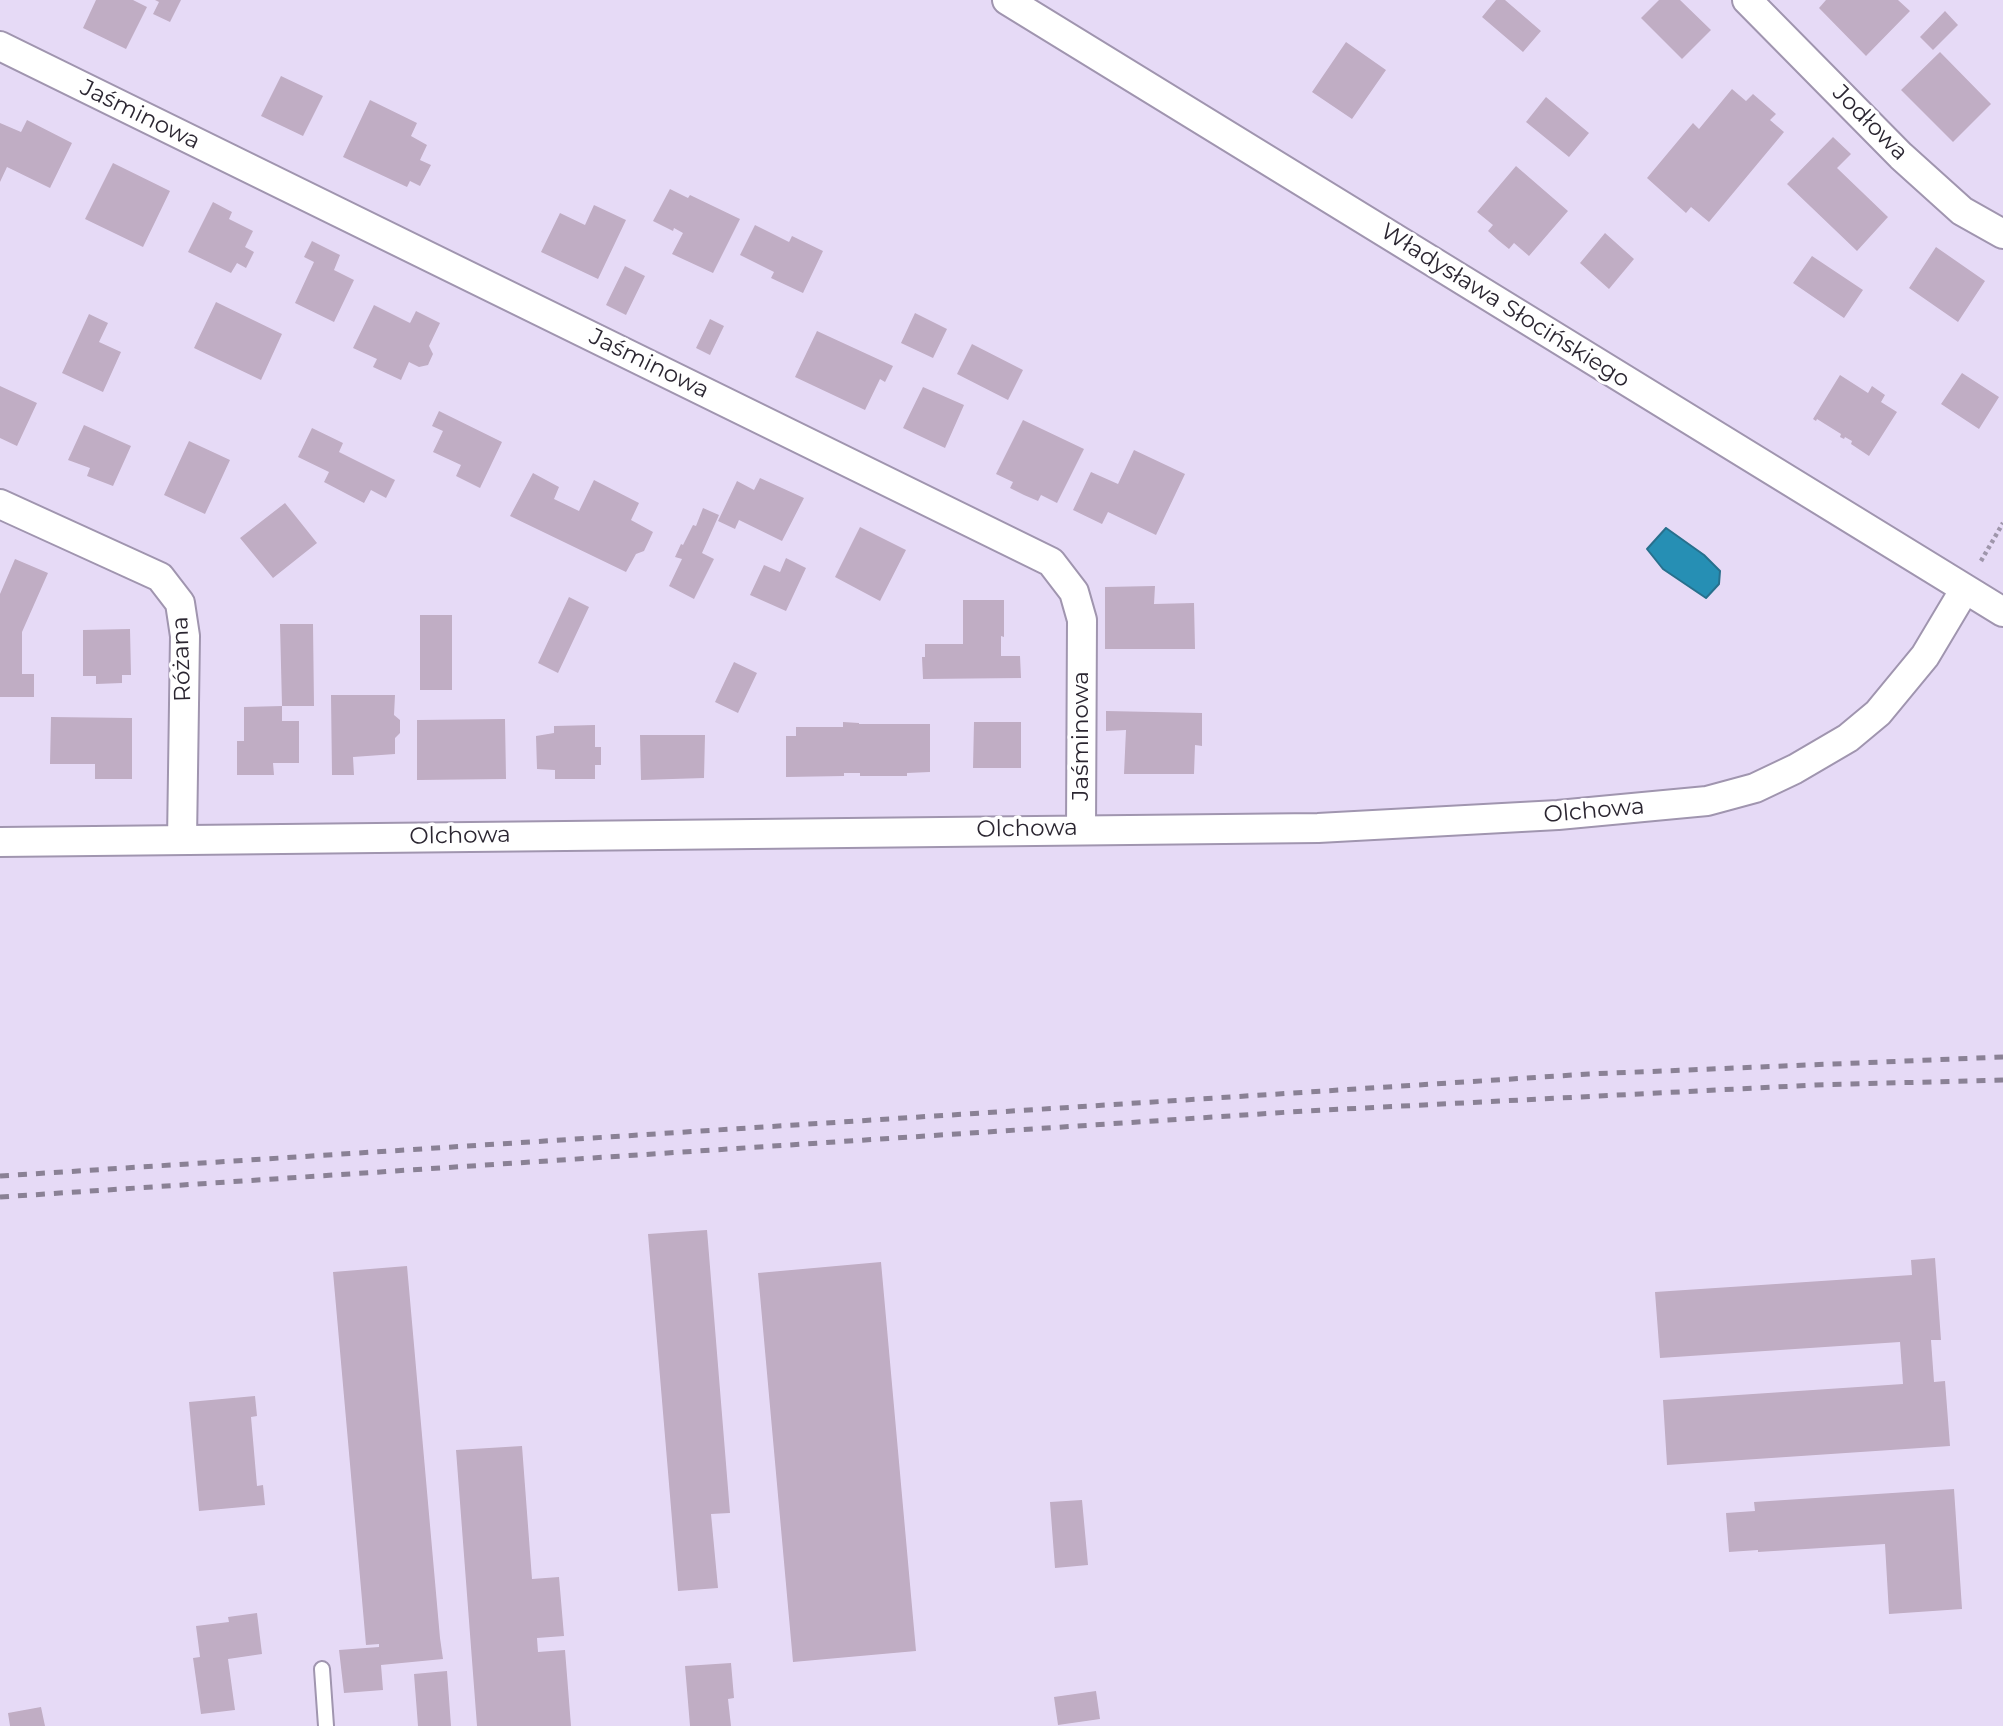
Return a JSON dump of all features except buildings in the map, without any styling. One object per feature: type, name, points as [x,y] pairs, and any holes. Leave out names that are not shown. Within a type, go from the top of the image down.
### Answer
[{"type":"street","name":"Władysława Słocińskiego","points":[[1007,0],[2003,612]]},
{"type":"street","name":"Jodłowa","points":[[1747,0],[1901,156],[1962,211],[2003,234]]},
{"type":"street","name":"Jaśminowa","points":[[0,46],[1051,562],[1073,592],[1082,620],[1081,828]]},
{"type":"street","name":"Różana","points":[[0,504],[160,577],[180,603],[185,636],[182,840]]},
{"type":"street","name":"Olchowa","points":[[0,842],[1081,828],[1318,828],[1558,815],[1707,801],[1755,788],[1795,769],[1848,738],[1878,713],[1925,656],[1965,589]]},
{"type":"lane","points":[[322,1669],[326,1726]]},
{"type":"path","points":[[1965,589],[2003,523]]},
{"type":"water","points":[[1666,528],[1704,555],[1720,571],[1719,584],[1706,598],[1663,569],[1647,549]]},
{"type":"railway","points":[[0,1176],[1589,1074],[2003,1057]]},
{"type":"railway","points":[[0,1197],[1305,1111],[1815,1085],[2003,1080]]}]
